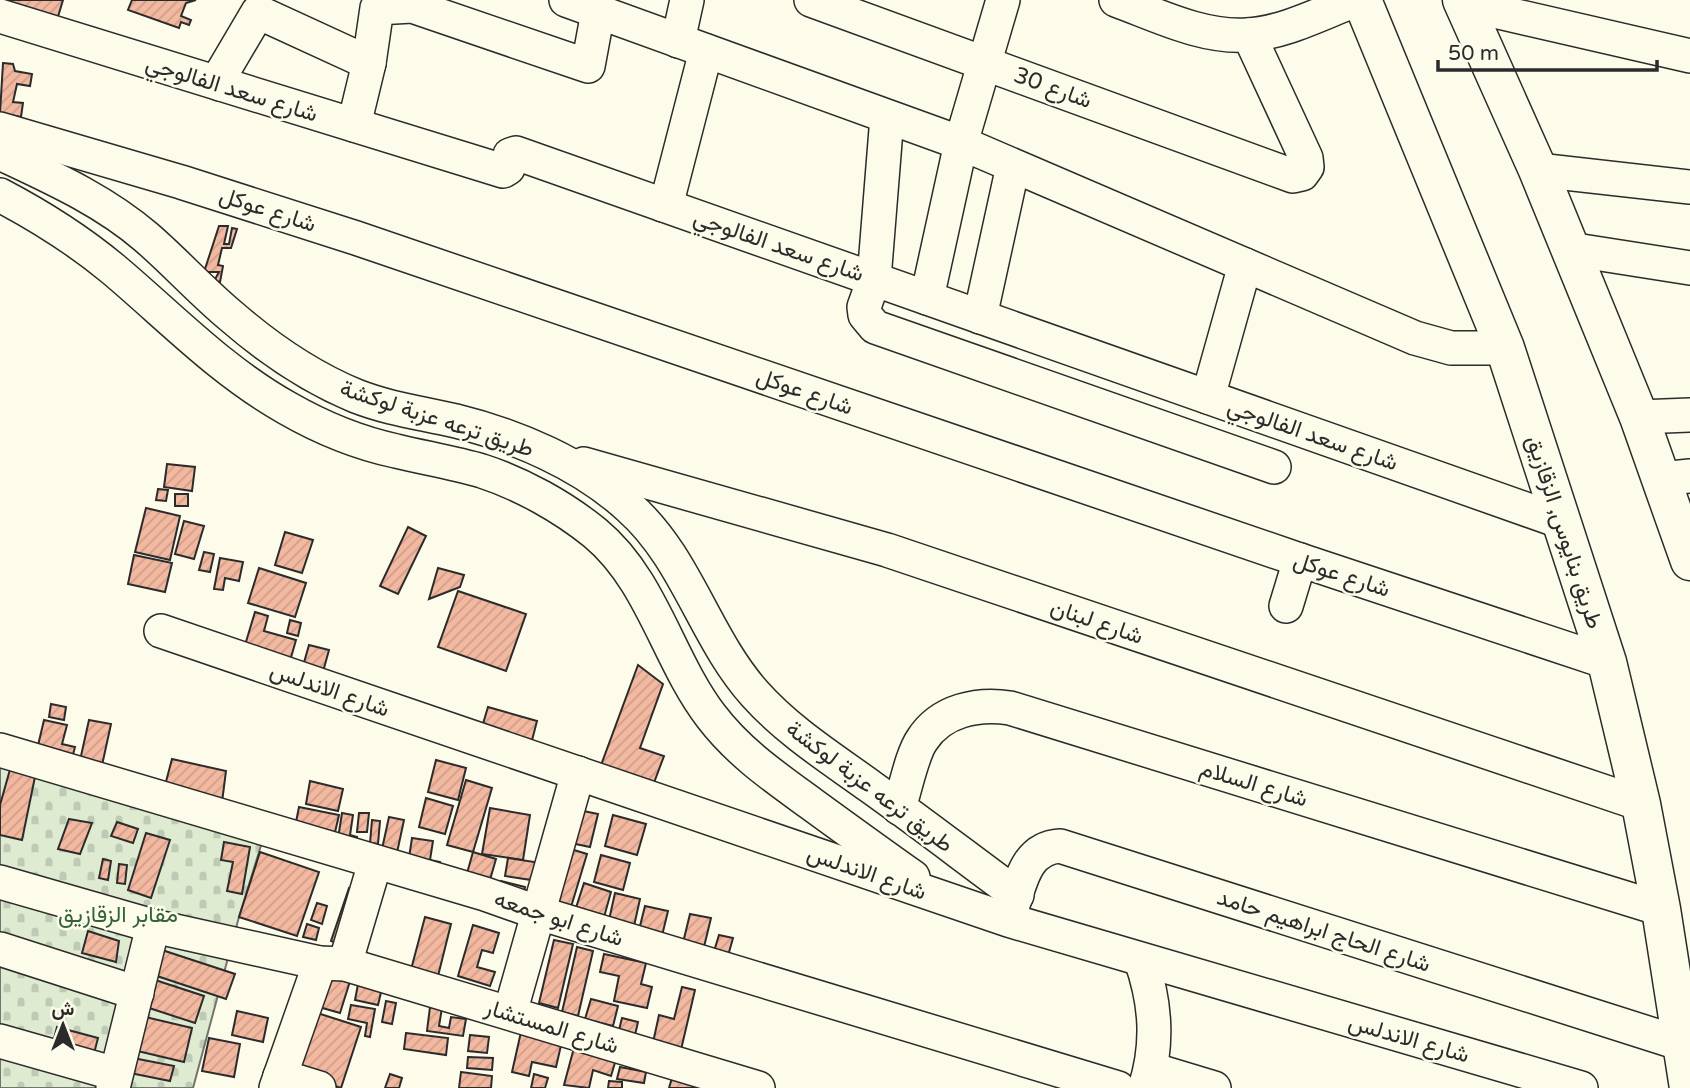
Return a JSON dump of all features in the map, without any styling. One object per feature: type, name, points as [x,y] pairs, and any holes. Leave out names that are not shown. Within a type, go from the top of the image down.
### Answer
[{"type":"main road","name":"طريق بنايوس, الزقازيق","points":[[1362,0],[1505,348],[1607,662],[1641,804],[1661,909],[1689,1088]]},
{"type":"main road","points":[[1463,2],[1538,170],[1639,417],[1675,478],[1690,561]]},
{"type":"street","points":[[565,0],[961,143],[1415,338],[1451,348],[1505,348]]},
{"type":"street","points":[[663,205],[667,198],[692,46],[687,0]]},
{"type":"street","name":"شارع 30","points":[[811,0],[985,62],[1300,167],[1249,35]]},
{"type":"street","points":[[927,298],[961,143],[1003,0]]},
{"type":"street","points":[[1116,0],[1208,32],[1249,35],[1279,29],[1356,0]]},
{"type":"street","points":[[1463,2],[1690,56]]},
{"type":"street","points":[[354,125],[369,62],[377,8],[412,6],[588,66],[598,12]]},
{"type":"street","points":[[220,84],[222,73],[258,12],[369,62]]},
{"type":"street","name":"شارع سعد الفالوجي","points":[[0,16],[502,171],[508,168],[510,155],[516,153],[1562,522]]},
{"type":"street","points":[[887,117],[874,279],[864,307],[865,315],[875,327],[1274,467]]},
{"type":"street","name":"شارع عوكل","points":[[0,129],[194,186],[356,238],[1607,662]]},
{"type":"street","name":"طريق ترعه عزبة لوكشة","points":[[0,153],[66,184],[144,235],[230,316],[269,348],[312,375],[358,396],[406,412],[456,421],[502,435],[547,454],[589,477],[628,506],[673,558],[734,668],[756,695],[795,732],[900,807],[1012,907]]},
{"type":"street","points":[[980,317],[1013,166]]},
{"type":"street","points":[[1538,170],[1690,187]]},
{"type":"street","name":"طريق ترعه عزبة لوكشة","points":[[0,195],[81,244],[241,380],[289,410],[340,433],[393,451],[486,472],[526,489],[563,510],[597,535],[633,578],[691,687],[734,743],[761,767],[940,897]]},
{"type":"street","points":[[1569,249],[1690,268]]},
{"type":"street","points":[[1208,397],[1245,265]]},
{"type":"street","points":[[1639,417],[1690,415]]},
{"type":"street","name":"شارع لبنان","points":[[547,454],[887,550],[1641,804]]},
{"type":"street","points":[[1286,606],[1300,560]]},
{"type":"street","name":"شارع الاندلس","points":[[161,631],[940,897],[1012,907],[1271,1013],[1581,1088]]},
{"type":"street","name":"شارع السلام","points":[[900,807],[920,741],[928,732],[948,716],[960,711],[984,705],[997,706],[1661,909]]},
{"type":"street","name":"شارع ابو جمعه","points":[[0,750],[485,894],[539,913],[1118,1088]]},
{"type":"street","points":[[510,1013],[578,774]]},
{"type":"street","name":"شارع الحاج ابراهيم حامد","points":[[1012,907],[1028,863],[1042,850],[1060,846],[1682,1044]]},
{"type":"street","points":[[318,1088],[278,1082],[374,863]]},
{"type":"street","name":"شارع المستشار","points":[[0,882],[153,926],[332,964],[510,1013],[758,1088]]},
{"type":"street","points":[[0,1041],[114,1081],[153,926]]},
{"type":"street","points":[[0,949],[137,993]]},
{"type":"street","points":[[1141,960],[1148,981],[1155,1025],[1148,1078],[1214,1088]]},
{"type":"green space","name":"مقابر الزقازيق","points":[[0,763],[266,829],[239,917],[193,1088],[0,1088]]},
{"type":"building","points":[[1,0],[63,0],[57,20]]},
{"type":"building","points":[[132,0],[196,0],[186,3],[181,16],[191,20],[189,25],[181,22],[179,28],[128,10]]},
{"type":"building","points":[[3,63],[13,64],[15,71],[32,74],[30,86],[17,84],[13,102],[23,103],[21,117],[0,113]]},
{"type":"building","points":[[219,226],[228,226],[224,244],[229,244],[232,228],[237,229],[231,248],[222,248],[218,265],[223,266],[220,282],[214,281],[219,272],[204,272]]},
{"type":"building","points":[[167,464],[195,467],[192,491],[164,487]]},
{"type":"building","points":[[158,489],[168,490],[166,501],[156,500]]},
{"type":"building","points":[[175,494],[188,494],[188,506],[175,506]]},
{"type":"building","points":[[146,508],[180,516],[170,560],[135,552]]},
{"type":"building","points":[[184,521],[204,526],[194,559],[175,554]]},
{"type":"building","points":[[408,527],[426,536],[398,594],[380,586]]},
{"type":"building","points":[[285,532],[313,540],[302,573],[275,565]]},
{"type":"building","points":[[204,552],[214,554],[210,572],[199,570]]},
{"type":"building","points":[[134,555],[172,563],[165,592],[128,584]]},
{"type":"building","points":[[220,558],[243,562],[239,581],[225,578],[223,590],[214,589]]},
{"type":"building","points":[[259,568],[306,583],[295,617],[248,603]]},
{"type":"building","points":[[438,568],[464,575],[460,587],[429,599]]},
{"type":"building","points":[[458,591],[526,614],[506,671],[438,647]]},
{"type":"building","points":[[255,612],[268,616],[264,631],[296,640],[288,668],[242,655]]},
{"type":"building","points":[[290,620],[301,623],[298,636],[287,633]]},
{"type":"building","points":[[309,645],[329,650],[321,679],[301,673]]},
{"type":"building","points":[[638,665],[663,684],[640,748],[664,756],[649,796],[597,776]]},
{"type":"building","points":[[51,704],[66,707],[64,720],[49,717]]},
{"type":"building","points":[[488,707],[537,721],[529,752],[479,737]]},
{"type":"building","points":[[44,720],[67,725],[62,744],[75,747],[71,762],[36,754]]},
{"type":"building","points":[[89,720],[111,724],[101,770],[79,765]]},
{"type":"building","points":[[172,759],[226,771],[221,810],[163,793]]},
{"type":"building","points":[[436,760],[466,768],[458,800],[428,792]]},
{"type":"building","points":[[11,766],[36,772],[22,840],[0,835],[0,805]]},
{"type":"building","points":[[466,780],[492,788],[473,852],[447,845]]},
{"type":"building","points":[[310,781],[343,789],[338,811],[306,804]]},
{"type":"building","points":[[426,798],[453,806],[445,834],[419,827]]},
{"type":"building","points":[[299,807],[339,815],[333,841],[294,832]]},
{"type":"building","points":[[490,808],[530,815],[523,860],[482,854]]},
{"type":"building","points":[[574,809],[598,814],[590,847],[566,842]]},
{"type":"building","points":[[342,813],[353,815],[350,835],[357,837],[355,848],[337,845]]},
{"type":"building","points":[[359,813],[369,813],[367,832],[357,832]]},
{"type":"building","points":[[613,815],[646,824],[637,855],[605,846]]},
{"type":"building","points":[[389,817],[404,820],[395,862],[380,858]]},
{"type":"building","points":[[69,819],[92,823],[80,854],[58,849]]},
{"type":"building","points":[[372,820],[380,821],[378,844],[370,843]]},
{"type":"building","points":[[117,822],[138,829],[133,843],[111,836]]},
{"type":"building","points":[[146,833],[170,840],[151,898],[128,890]]},
{"type":"building","points":[[412,838],[433,841],[430,860],[440,862],[438,876],[407,871]]},
{"type":"building","points":[[224,842],[250,847],[242,894],[227,891],[233,862],[221,860]]},
{"type":"building","points":[[564,847],[587,854],[568,917],[545,910]]},
{"type":"building","points":[[260,852],[319,872],[297,936],[239,917]]},
{"type":"building","points":[[473,852],[496,859],[487,890],[464,884]]},
{"type":"building","points":[[601,855],[630,863],[623,890],[594,882]]},
{"type":"building","points":[[508,858],[541,863],[538,881],[505,876]]},
{"type":"building","points":[[103,859],[111,861],[108,880],[99,878]]},
{"type":"building","points":[[119,864],[127,865],[125,884],[117,883]]},
{"type":"building","points":[[501,881],[525,887],[522,901],[497,895]]},
{"type":"building","points":[[584,883],[611,892],[601,928],[573,917]]},
{"type":"building","points":[[349,888],[359,892],[341,945],[331,941]]},
{"type":"building","points":[[615,893],[640,899],[632,935],[607,929]]},
{"type":"building","points":[[317,903],[327,906],[322,924],[311,920]]},
{"type":"building","points":[[645,906],[668,911],[660,944],[637,938]]},
{"type":"building","points":[[690,914],[711,918],[702,955],[681,951]]},
{"type":"building","points":[[425,917],[451,924],[436,984],[409,977]]},
{"type":"building","points":[[307,924],[319,928],[316,940],[303,937]]},
{"type":"building","points":[[473,925],[499,933],[493,953],[482,950],[477,967],[495,972],[490,986],[458,976]]},
{"type":"building","points":[[88,931],[119,941],[116,962],[82,953]]},
{"type":"building","points":[[719,935],[733,938],[726,963],[712,958]]},
{"type":"building","points":[[554,940],[573,944],[558,1008],[539,1003]]},
{"type":"building","points":[[577,947],[593,951],[578,1016],[562,1012]]},
{"type":"building","points":[[162,950],[235,974],[226,999],[154,975]]},
{"type":"building","points":[[604,954],[646,963],[641,984],[652,987],[647,1008],[614,1001],[619,976],[600,972]]},
{"type":"building","points":[[323,970],[351,978],[340,1013],[312,1005]]},
{"type":"building","points":[[149,978],[204,996],[195,1023],[140,1005]]},
{"type":"building","points":[[359,979],[383,984],[378,1005],[355,1000]]},
{"type":"building","points":[[682,987],[695,990],[680,1054],[652,1047],[659,1015],[674,1019]]},
{"type":"building","points":[[591,999],[618,1006],[613,1026],[585,1019]]},
{"type":"building","points":[[386,1001],[396,1003],[392,1024],[382,1022]]},
{"type":"building","points":[[351,1005],[375,1009],[370,1037],[365,1036],[367,1023],[348,1019]]},
{"type":"building","points":[[430,1007],[442,1008],[439,1026],[449,1028],[451,1017],[466,1019],[463,1036],[427,1031]]},
{"type":"building","points":[[308,1010],[361,1027],[341,1088],[288,1070]]},
{"type":"building","points":[[237,1011],[268,1018],[263,1042],[232,1035]]},
{"type":"building","points":[[137,1015],[192,1028],[184,1062],[129,1049]]},
{"type":"building","points":[[622,1018],[638,1022],[633,1044],[619,1030]]},
{"type":"building","points":[[57,1027],[98,1038],[92,1061],[51,1050]]},
{"type":"building","points":[[521,1032],[562,1041],[556,1067],[532,1062],[529,1076],[512,1072]]},
{"type":"building","points":[[406,1033],[448,1038],[446,1055],[404,1049]]},
{"type":"building","points":[[470,1035],[489,1037],[487,1053],[468,1051]]},
{"type":"building","points":[[209,1038],[240,1044],[234,1077],[202,1071]]},
{"type":"building","points":[[575,1044],[617,1056],[611,1076],[593,1070],[589,1088],[564,1085]]},
{"type":"building","points":[[128,1057],[174,1066],[170,1081],[125,1072]]},
{"type":"building","points":[[468,1057],[493,1058],[492,1070],[467,1068]]},
{"type":"building","points":[[620,1067],[646,1072],[644,1083],[617,1079]]},
{"type":"building","points":[[674,1071],[705,1088],[669,1088]]},
{"type":"building","points":[[461,1072],[492,1076],[491,1088],[459,1088]]},
{"type":"building","points":[[390,1074],[402,1078],[399,1088],[385,1088]]},
{"type":"building","points":[[534,1074],[548,1078],[545,1088],[531,1088]]},
{"type":"building","points":[[609,1081],[622,1082],[622,1088],[608,1088]]}]
